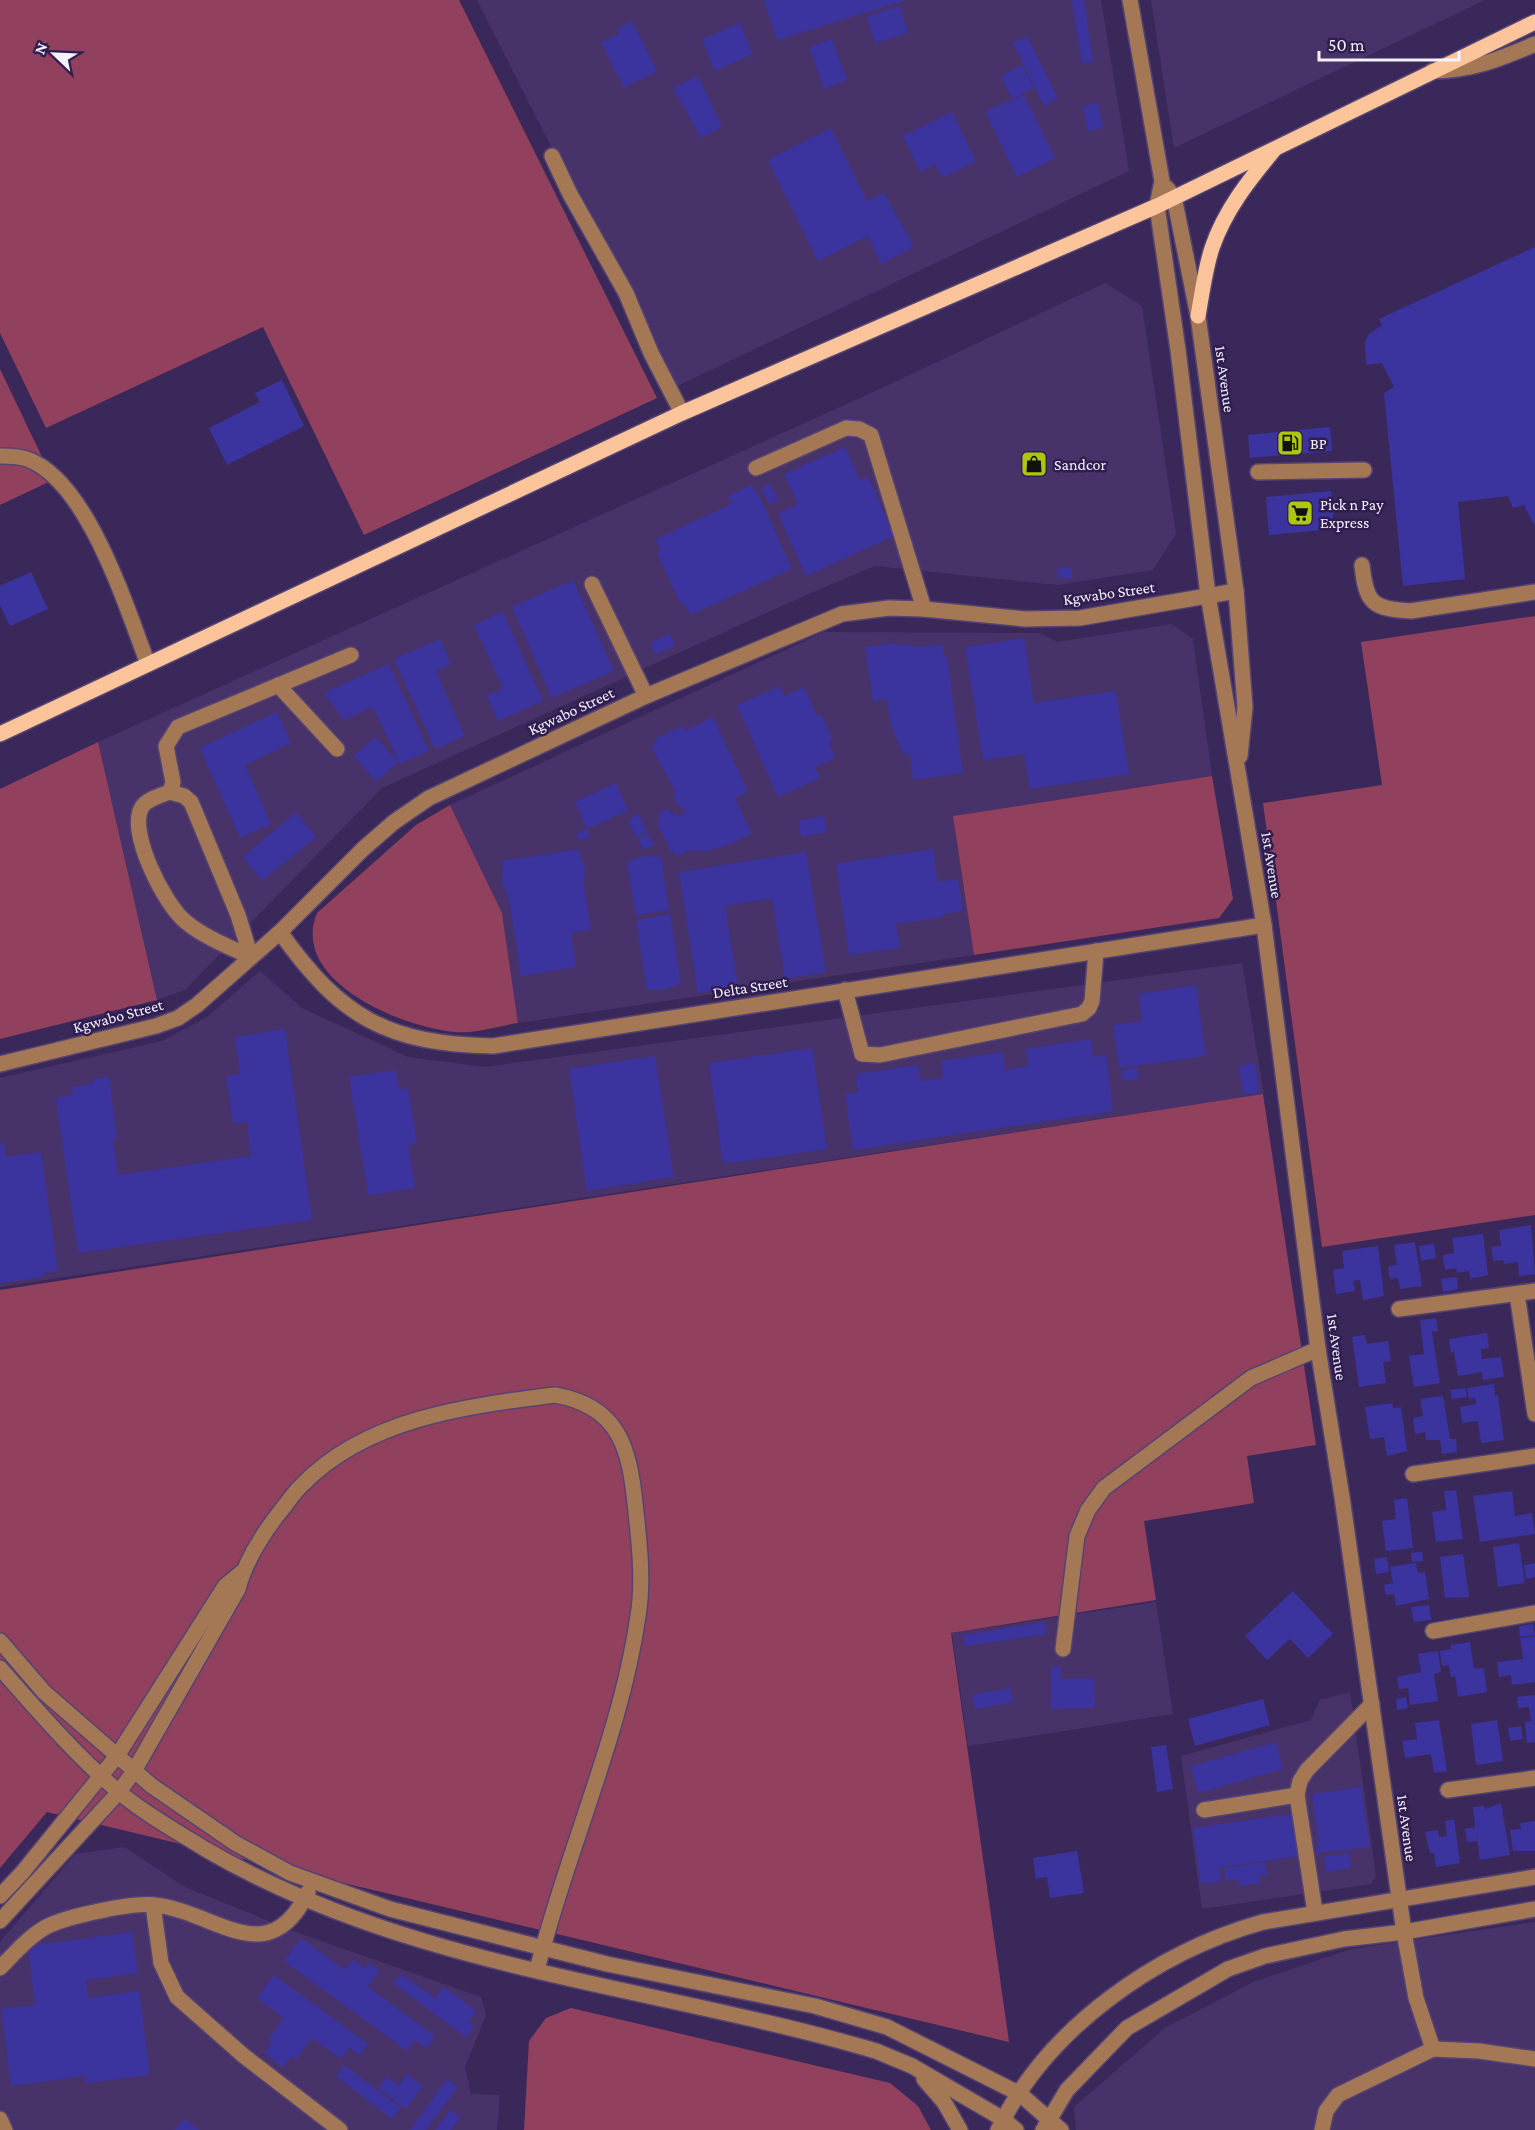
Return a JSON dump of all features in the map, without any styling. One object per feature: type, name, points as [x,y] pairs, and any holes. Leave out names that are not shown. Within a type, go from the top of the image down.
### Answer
[{"type":"main road","points":[[0,734],[682,413],[1157,206],[1429,71],[1535,22]]},
{"type":"main road","points":[[1198,316],[1212,249],[1219,232],[1243,188],[1277,145]]},
{"type":"street","name":"1st Avenue","points":[[1130,0],[1162,181],[1157,206],[1178,350],[1208,596],[1227,720],[1238,767],[1264,925],[1318,1349],[1399,1899],[1416,1998],[1433,2049]]},
{"type":"street","points":[[1429,71],[1464,70],[1486,65],[1535,44]]},
{"type":"street","points":[[552,156],[570,194],[626,293],[651,353],[682,413]]},
{"type":"street","name":"1st Avenue","points":[[1162,181],[1174,196],[1198,316],[1236,591],[1245,707],[1238,767]]},
{"type":"street","points":[[756,468],[846,428],[860,429],[871,435],[924,609]]},
{"type":"street","points":[[0,456],[26,458],[41,466],[83,511],[110,566],[147,664]]},
{"type":"street","points":[[1258,472],[1364,470]]},
{"type":"street","points":[[1362,565],[1365,591],[1375,603],[1390,610],[1411,610],[1535,592]]},
{"type":"street","points":[[592,584],[646,696]]},
{"type":"street","name":"Kgwabo Street","points":[[0,1064],[178,1018],[197,1005],[280,932],[393,822],[429,798],[646,696],[842,614],[889,608],[924,609],[1014,619],[1080,618],[1236,591]]},
{"type":"street","points":[[170,792],[173,782],[166,746],[178,727],[351,655]]},
{"type":"street","points":[[278,685],[337,749]]},
{"type":"street","points":[[170,792],[184,796],[191,802],[238,915],[251,957],[187,923],[170,907],[152,870],[138,826],[138,814],[144,804],[170,792]]},
{"type":"street","name":"Delta Street","points":[[280,932],[315,979],[345,1005],[374,1024],[405,1036],[458,1046],[493,1046],[1264,925]]},
{"type":"street","points":[[845,990],[862,1054],[880,1055],[1082,1014],[1089,1008],[1092,1000],[1096,951]]},
{"type":"street","points":[[1399,1308],[1535,1291]]},
{"type":"street","points":[[1517,1294],[1535,1414]]},
{"type":"street","points":[[1063,1649],[1077,1536],[1088,1510],[1104,1488],[1251,1378],[1318,1349]]},
{"type":"street","points":[[0,1921],[119,1792],[134,1771],[238,1588],[242,1572],[270,1525],[302,1484],[342,1452],[384,1431],[436,1414],[555,1395],[574,1398],[595,1407],[618,1432],[632,1473],[640,1544],[639,1614],[627,1678],[537,1970]]},
{"type":"street","points":[[1413,1474],[1535,1456]]},
{"type":"street","points":[[0,1896],[102,1777],[218,1596],[225,1586],[242,1572]]},
{"type":"street","points":[[1434,1631],[1535,1613]]},
{"type":"street","points":[[0,1641],[44,1692],[175,1804],[235,1843],[290,1873],[390,1909],[607,1964],[846,2014],[911,2038],[1020,2094],[1046,2124],[1061,2130]]},
{"type":"street","points":[[0,1668],[102,1777],[119,1792],[161,1822],[242,1870],[304,1899],[418,1940],[837,2040],[912,2066],[1000,2125],[1016,2130]]},
{"type":"street","points":[[1315,1912],[1297,1795],[1300,1781],[1307,1770],[1372,1704]]},
{"type":"street","points":[[1448,1790],[1535,1778]]},
{"type":"street","points":[[1204,1810],[1297,1795]]},
{"type":"street","points":[[1000,2125],[1040,2065],[1079,2024],[1141,1977],[1227,1932],[1315,1912],[1535,1877]]},
{"type":"street","points":[[0,1968],[23,1945],[48,1926],[123,1907],[153,1905],[179,1910],[248,1936],[264,1935],[284,1927],[304,1899],[313,1881]]},
{"type":"street","points":[[153,1905],[161,1963],[167,1981],[177,1997],[244,2056],[340,2130]]},
{"type":"street","points":[[1046,2124],[1067,2090],[1127,2028],[1228,1969],[1265,1956],[1344,1939],[1404,1932],[1535,1909]]},
{"type":"street","points":[[1322,2130],[1326,2111],[1338,2096],[1433,2049],[1479,2051],[1535,2060]]},
{"type":"street","points":[[912,2066],[944,2102],[960,2130]]},
{"type":"street","points":[[0,2119],[6,2130]]},
{"type":"shaded area","points":[[0,0],[459,0],[657,398],[364,535],[263,327],[46,428],[0,333]]},
{"type":"shaded area","points":[[477,0],[1101,0],[1129,171],[673,388]]},
{"type":"shaded area","points":[[1151,0],[1485,0],[1174,148]]},
{"type":"shaded area","points":[[1105,283],[1142,306],[1176,534],[1153,570],[1057,585],[875,566],[808,594],[382,788],[185,990],[157,1000],[98,742],[869,394]]},
{"type":"shaded area","points":[[0,369],[53,480],[0,505]]},
{"type":"shaded area","points":[[1535,616],[1535,1215],[1322,1247],[1263,803],[1382,785],[1361,642]]},
{"type":"shaded area","points":[[1172,624],[1193,639],[1212,776],[953,816],[974,955],[518,1023],[502,913],[450,805],[824,632],[1040,633],[1057,642]]},
{"type":"shaded area","points":[[98,742],[157,1000],[0,1039],[0,789]]},
{"type":"shaded area","points":[[1212,776],[1233,899],[1219,918],[974,955],[953,816]]},
{"type":"shaded area","points":[[450,805],[502,913],[518,1023],[478,1031],[454,1032],[407,1021],[380,1010],[356,996],[334,979],[319,960],[313,937],[317,913],[416,825]]},
{"type":"shaded area","points":[[1242,963],[1264,1094],[0,1287],[0,1078],[162,1041],[207,1017],[260,971],[302,1008],[408,1057],[485,1067]]},
{"type":"shaded area","points":[[1263,1094],[1316,1445],[1247,1456],[1254,1503],[1144,1521],[1156,1600],[951,1633],[1009,2042],[47,1812],[0,1868],[0,1290]]},
{"type":"shaded area","points":[[1156,1602],[1173,1714],[968,1746],[952,1633]]},
{"type":"shaded area","points":[[1350,1692],[1376,1876],[1371,1884],[1202,1909],[1181,1756],[1311,1720],[1320,1700]]},
{"type":"shaded area","points":[[124,1847],[185,1887],[301,1934],[481,1997],[486,2015],[465,2067],[471,2094],[500,2095],[497,2130],[0,2130],[0,1942],[75,1854]]},
{"type":"shaded area","points":[[1535,1922],[1535,2130],[1076,2130],[1074,2107],[1165,2028],[1253,1982],[1351,1949]]},
{"type":"shaded area","points":[[571,2008],[890,2083],[918,2106],[931,2130],[524,2130],[529,2041],[546,2018]]},
{"type":"building","points":[[764,0],[904,0],[904,1],[777,40]]},
{"type":"building","points":[[1072,0],[1084,0],[1093,62],[1082,63]]},
{"type":"building","points":[[900,6],[908,33],[875,43],[867,16]]},
{"type":"building","points":[[632,21],[657,71],[624,88],[601,42],[619,34],[617,29]]},
{"type":"building","points":[[740,23],[753,54],[715,71],[702,39]]},
{"type":"building","points":[[1027,36],[1058,98],[1044,106],[1013,43]]},
{"type":"building","points":[[832,39],[847,80],[824,89],[809,47]]},
{"type":"building","points":[[1022,65],[1034,88],[1012,99],[1001,76]]},
{"type":"building","points":[[698,76],[722,127],[701,138],[673,88]]},
{"type":"building","points":[[1024,95],[1055,158],[1017,177],[985,111]]},
{"type":"building","points":[[1098,103],[1103,128],[1088,131],[1083,106]]},
{"type":"building","points":[[952,112],[976,161],[942,178],[935,164],[920,172],[903,136]]},
{"type":"building","points":[[831,128],[867,201],[884,193],[914,247],[881,264],[868,236],[818,261],[768,160]]},
{"type":"building","points":[[1535,247],[1535,527],[1524,505],[1513,508],[1508,496],[1458,502],[1465,579],[1403,586],[1384,393],[1394,387],[1382,363],[1366,365],[1365,342],[1369,334],[1382,325],[1379,319]]},
{"type":"building","points":[[282,380],[304,426],[227,465],[209,428],[260,402],[255,393]]},
{"type":"building","name":"BP","points":[[1330,427],[1332,451],[1250,458],[1248,435]]},
{"type":"building","points":[[845,447],[860,480],[868,477],[894,536],[806,576],[778,514],[798,504],[784,474]]},
{"type":"building","points":[[770,484],[778,500],[769,504],[761,488]]},
{"type":"building","points":[[752,485],[756,494],[758,492],[792,569],[690,615],[685,604],[681,605],[657,553],[661,551],[656,539],[732,504],[728,496]]},
{"type":"building","name":"Pick n Pay Express","points":[[1331,491],[1334,529],[1269,535],[1266,497]]},
{"type":"building","points":[[1058,568],[1072,568],[1072,579],[1058,578]]},
{"type":"building","points":[[31,572],[48,609],[10,626],[0,605],[0,586]]},
{"type":"building","points":[[573,580],[614,671],[552,698],[512,607]]},
{"type":"building","points":[[503,612],[543,701],[498,721],[487,696],[503,688],[474,625]]},
{"type":"building","points":[[670,634],[675,646],[655,654],[650,643]]},
{"type":"building","points":[[1024,638],[1034,703],[1116,691],[1129,774],[1030,789],[1024,754],[983,760],[965,647]]},
{"type":"building","points":[[440,639],[451,664],[436,671],[465,736],[435,749],[394,659]]},
{"type":"building","points":[[897,643],[897,646],[912,644],[912,647],[943,645],[944,657],[947,656],[963,773],[913,780],[910,754],[904,755],[891,726],[887,699],[873,701],[865,647]]},
{"type":"building","points":[[389,664],[429,751],[400,764],[373,707],[344,720],[324,693]]},
{"type":"building","points":[[780,686],[784,696],[804,687],[817,716],[821,714],[833,740],[829,742],[835,758],[815,767],[820,778],[778,797],[737,705]]},
{"type":"building","points":[[277,712],[291,743],[245,765],[271,824],[240,838],[200,748]]},
{"type":"building","points":[[713,717],[748,792],[735,798],[752,834],[725,846],[703,852],[690,850],[676,857],[673,851],[671,852],[657,822],[660,820],[658,814],[668,809],[671,815],[677,812],[679,816],[685,813],[682,806],[679,808],[673,794],[676,792],[651,747],[657,744],[655,739],[683,726],[685,731]]},
{"type":"building","points":[[376,737],[398,762],[376,782],[354,756]]},
{"type":"building","points":[[616,783],[628,811],[587,829],[575,802]]},
{"type":"building","points":[[296,812],[316,837],[262,881],[243,857]]},
{"type":"building","points":[[639,814],[647,832],[636,837],[628,820]]},
{"type":"building","points":[[824,816],[827,832],[801,837],[799,821]]},
{"type":"building","points":[[586,829],[590,836],[580,841],[576,834]]},
{"type":"building","points":[[648,834],[654,845],[643,850],[638,839]]},
{"type":"building","points":[[578,849],[585,867],[584,886],[591,930],[571,933],[576,967],[521,976],[509,899],[502,881],[503,861]]},
{"type":"building","points":[[933,849],[938,882],[958,879],[963,911],[943,914],[943,917],[896,924],[900,948],[849,955],[836,864]]},
{"type":"building","points":[[806,852],[826,972],[785,979],[772,898],[725,906],[738,986],[698,993],[679,872]]},
{"type":"building","points":[[643,856],[661,857],[669,910],[636,915],[627,862]]},
{"type":"building","points":[[670,914],[681,984],[664,990],[647,990],[636,920]]},
{"type":"building","points":[[1196,985],[1206,1056],[1119,1068],[1113,1025],[1142,1021],[1139,994]]},
{"type":"building","points":[[285,1029],[312,1220],[78,1253],[56,1098],[73,1095],[72,1087],[93,1084],[93,1079],[109,1077],[117,1139],[113,1140],[118,1175],[251,1156],[247,1122],[233,1123],[226,1076],[240,1074],[235,1037]]},
{"type":"building","points":[[1091,1039],[1093,1057],[1106,1055],[1113,1111],[853,1150],[845,1094],[858,1092],[856,1074],[918,1065],[921,1081],[943,1078],[941,1061],[1003,1052],[1005,1070],[1028,1066],[1026,1049]]},
{"type":"building","points":[[812,1048],[827,1149],[723,1164],[709,1063]]},
{"type":"building","points":[[655,1056],[674,1177],[587,1191],[569,1069]]},
{"type":"building","points":[[1255,1063],[1259,1093],[1244,1095],[1239,1066]]},
{"type":"building","points":[[1137,1068],[1139,1079],[1122,1081],[1121,1070]]},
{"type":"building","points":[[396,1070],[399,1090],[408,1088],[417,1144],[408,1145],[415,1188],[368,1195],[349,1077]]},
{"type":"building","points":[[4,1143],[6,1157],[41,1152],[58,1271],[43,1273],[44,1277],[0,1283],[0,1144]]},
{"type":"building","points":[[1531,1225],[1535,1274],[1519,1276],[1518,1262],[1504,1264],[1503,1260],[1493,1261],[1491,1247],[1501,1246],[1499,1230]]},
{"type":"building","points":[[1483,1234],[1488,1275],[1470,1279],[1469,1271],[1457,1273],[1456,1268],[1445,1270],[1443,1255],[1454,1253],[1452,1238]]},
{"type":"building","points":[[1415,1242],[1422,1286],[1400,1289],[1398,1278],[1390,1279],[1388,1266],[1397,1265],[1394,1245]]},
{"type":"building","points":[[1434,1244],[1436,1258],[1421,1261],[1419,1246]]},
{"type":"building","points":[[1378,1246],[1384,1296],[1363,1300],[1360,1280],[1353,1281],[1355,1291],[1336,1294],[1333,1270],[1344,1268],[1342,1251]]},
{"type":"building","points":[[1457,1277],[1458,1289],[1443,1292],[1441,1279]]},
{"type":"building","points":[[1436,1318],[1438,1331],[1432,1332],[1440,1383],[1414,1387],[1409,1356],[1424,1354],[1420,1320]]},
{"type":"building","points":[[1487,1333],[1489,1348],[1481,1349],[1482,1359],[1501,1357],[1504,1377],[1483,1380],[1482,1372],[1458,1376],[1449,1339]]},
{"type":"building","points":[[1365,1335],[1367,1344],[1388,1341],[1391,1361],[1383,1362],[1386,1383],[1359,1387],[1352,1337]]},
{"type":"building","points":[[1494,1384],[1495,1396],[1498,1395],[1504,1440],[1481,1443],[1478,1421],[1462,1423],[1460,1407],[1476,1404],[1475,1398],[1469,1399],[1467,1388]]},
{"type":"building","points":[[1465,1388],[1467,1397],[1452,1399],[1450,1390]]},
{"type":"building","points":[[1443,1396],[1450,1439],[1456,1439],[1457,1452],[1442,1454],[1440,1440],[1426,1440],[1425,1432],[1415,1434],[1413,1418],[1423,1416],[1420,1399]]},
{"type":"building","points":[[1392,1403],[1393,1408],[1401,1407],[1407,1451],[1387,1456],[1384,1437],[1370,1439],[1365,1407]]},
{"type":"building","points":[[1456,1490],[1463,1539],[1436,1542],[1432,1512],[1446,1510],[1444,1491]]},
{"type":"building","points":[[1512,1491],[1515,1516],[1532,1513],[1535,1534],[1480,1542],[1473,1496]]},
{"type":"building","points":[[1407,1498],[1413,1548],[1386,1551],[1382,1521],[1396,1519],[1394,1500]]},
{"type":"building","points":[[1519,1543],[1525,1583],[1498,1587],[1493,1547]]},
{"type":"building","points":[[1422,1552],[1423,1561],[1412,1562],[1411,1553]]},
{"type":"building","points":[[1463,1554],[1469,1597],[1445,1598],[1440,1557]]},
{"type":"building","points":[[1387,1557],[1389,1572],[1376,1574],[1374,1559]]},
{"type":"building","points":[[1416,1563],[1418,1573],[1425,1572],[1429,1599],[1396,1606],[1394,1594],[1386,1595],[1384,1585],[1393,1583],[1390,1567]]},
{"type":"building","points":[[1535,1563],[1535,1577],[1526,1579],[1524,1565]]},
{"type":"building","points":[[1293,1591],[1333,1634],[1308,1658],[1290,1639],[1267,1660],[1245,1636]]},
{"type":"building","points":[[1429,1605],[1431,1620],[1414,1622],[1411,1607]]},
{"type":"building","points":[[1045,1622],[1046,1634],[965,1646],[963,1635]]},
{"type":"building","points":[[1533,1624],[1535,1635],[1520,1637],[1519,1626]]},
{"type":"building","points":[[1535,1636],[1535,1682],[1512,1685],[1511,1675],[1499,1677],[1497,1662],[1523,1659],[1520,1638]]},
{"type":"building","points":[[1470,1642],[1474,1669],[1484,1668],[1487,1692],[1458,1697],[1455,1676],[1451,1677],[1449,1665],[1442,1666],[1440,1651],[1451,1649],[1451,1645]]},
{"type":"building","points":[[1438,1651],[1441,1672],[1434,1674],[1438,1701],[1410,1705],[1408,1688],[1399,1689],[1397,1677],[1421,1672],[1418,1654]]},
{"type":"building","points":[[1061,1666],[1061,1679],[1094,1678],[1095,1708],[1051,1709],[1051,1667]]},
{"type":"building","points":[[1010,1688],[1013,1702],[975,1709],[972,1695]]},
{"type":"building","points":[[1535,1695],[1535,1742],[1527,1743],[1525,1722],[1531,1721],[1529,1707],[1518,1708],[1517,1697]]},
{"type":"building","points":[[1406,1697],[1408,1708],[1397,1710],[1396,1699]]},
{"type":"building","points":[[1263,1699],[1270,1725],[1195,1746],[1188,1719]]},
{"type":"building","points":[[1439,1720],[1447,1771],[1434,1773],[1431,1754],[1405,1758],[1402,1741],[1417,1739],[1415,1723]]},
{"type":"building","points":[[1497,1720],[1503,1761],[1476,1765],[1471,1724]]},
{"type":"building","points":[[1521,1726],[1523,1739],[1510,1741],[1508,1728]]},
{"type":"building","points":[[1276,1742],[1283,1769],[1198,1793],[1191,1766]]},
{"type":"building","points":[[1166,1745],[1173,1789],[1157,1792],[1151,1747]]},
{"type":"building","points":[[1361,1787],[1370,1847],[1317,1853],[1315,1845],[1319,1844],[1312,1794]]},
{"type":"building","points":[[1501,1803],[1510,1855],[1480,1860],[1476,1831],[1477,1841],[1467,1842],[1465,1829],[1475,1827],[1473,1807],[1484,1806],[1485,1809]]},
{"type":"building","points":[[1292,1814],[1298,1856],[1219,1868],[1221,1881],[1201,1884],[1193,1828]]},
{"type":"building","points":[[1454,1819],[1460,1863],[1436,1867],[1434,1853],[1430,1853],[1425,1832],[1438,1830],[1439,1837],[1447,1836],[1445,1821]]},
{"type":"building","points":[[1535,1821],[1535,1851],[1513,1851],[1510,1830],[1521,1829],[1520,1823]]},
{"type":"building","points":[[1077,1851],[1084,1893],[1050,1898],[1047,1877],[1036,1879],[1033,1858]]},
{"type":"building","points":[[1349,1853],[1351,1868],[1326,1872],[1324,1857]]},
{"type":"building","points":[[1265,1862],[1267,1875],[1259,1876],[1260,1883],[1239,1886],[1238,1879],[1226,1881],[1224,1869]]},
{"type":"building","points":[[132,1932],[138,1973],[86,1980],[88,1998],[139,1991],[150,2075],[86,2083],[85,2076],[11,2086],[1,2009],[35,2005],[28,1946]]},
{"type":"building","points":[[301,1938],[345,1970],[353,1960],[365,1968],[369,1963],[379,1971],[368,1987],[435,2036],[426,2048],[415,2040],[407,2051],[284,1961]]},
{"type":"building","points":[[401,1974],[435,1998],[444,1987],[476,2011],[468,2022],[474,2027],[466,2037],[394,1984]]},
{"type":"building","points":[[274,1975],[368,2044],[360,2055],[349,2048],[341,2059],[312,2038],[296,2060],[291,2057],[283,2067],[264,2053],[272,2042],[268,2040],[284,2018],[257,1998]]},
{"type":"building","points":[[344,2065],[401,2108],[392,2119],[336,2076]]},
{"type":"building","points":[[407,2074],[423,2086],[406,2109],[378,2088],[387,2077],[399,2085]]},
{"type":"building","points":[[447,2079],[458,2087],[426,2130],[410,2130]]},
{"type":"building","points":[[450,2110],[461,2117],[451,2130],[435,2130]]},
{"type":"building","points":[[184,2119],[199,2130],[175,2130]]},
{"type":"place","name":"BP","points":[[1290,443]]},
{"type":"place","name":"Sandcor","points":[[1034,464]]},
{"type":"place","name":"Pick n Pay Express","points":[[1300,513]]}]
